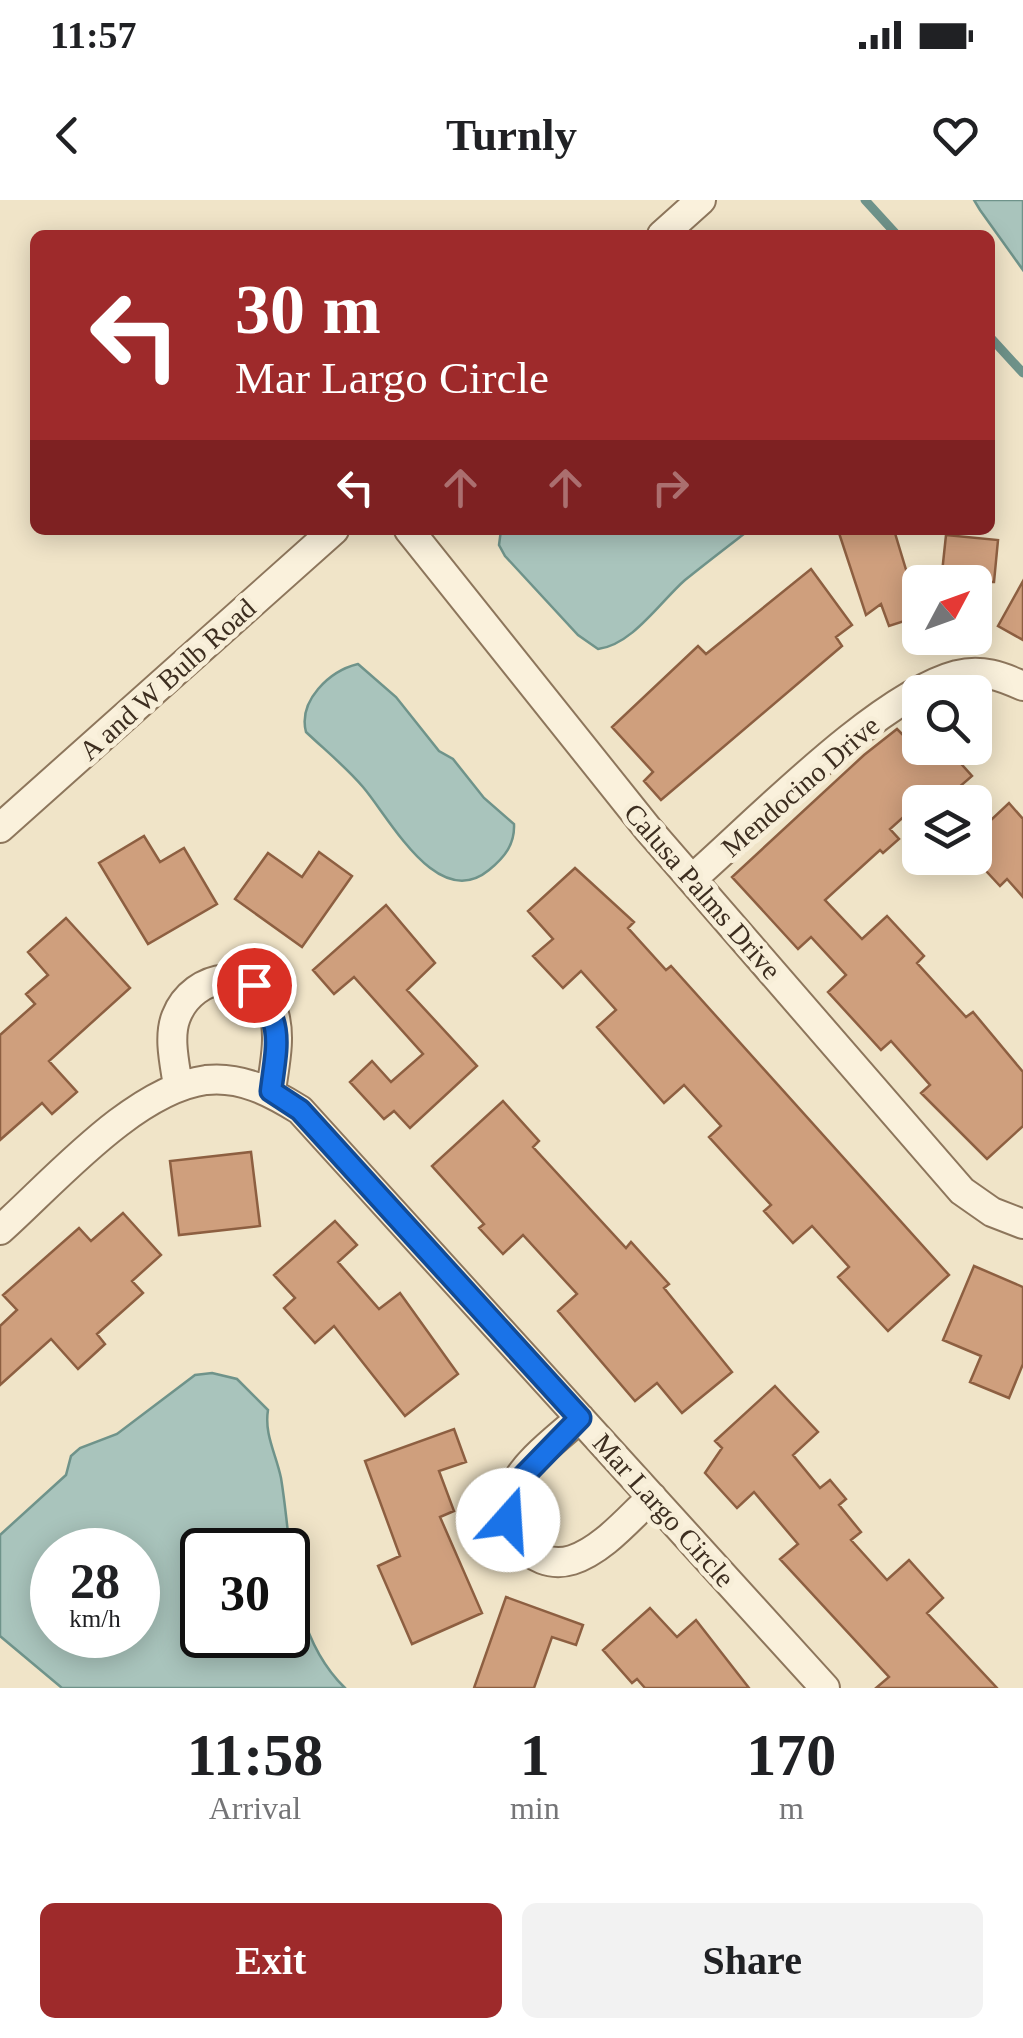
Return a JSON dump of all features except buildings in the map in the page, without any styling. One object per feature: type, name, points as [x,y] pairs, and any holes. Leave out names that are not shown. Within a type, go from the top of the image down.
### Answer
[{"type":"street","points":[[668,230],[701,200]]},
{"type":"street","name":"A and W Bulb Road","points":[[0,828],[328,535]]},
{"type":"street","name":"Calusa Palms Drive","points":[[413,535],[692,879],[962,1191],[992,1212],[1023,1224]]},
{"type":"street","name":"Mendocino Drive","points":[[692,879],[864,729],[916,690],[961,674],[995,673],[1023,686]]},
{"type":"street","points":[[178,1086],[175,1018],[192,991],[219,978],[235,977],[254,985],[273,1011],[277,1045],[271,1091]]},
{"type":"street","name":"Mar Largo Circle","points":[[0,1230],[133,1113],[178,1086],[209,1080],[241,1082],[271,1091],[300,1110],[825,1688]]},
{"type":"street","points":[[580,1418],[513,1487],[508,1520],[513,1536],[552,1561],[570,1560],[611,1535],[652,1496]]},
{"type":"water","points":[[974,200],[1023,200],[1023,270],[995,230]]},
{"type":"water","points":[[500,535],[743,535],[685,580],[634,631],[598,649],[578,635],[499,545]]},
{"type":"water","points":[[358,664],[396,697],[439,751],[453,759],[484,798],[514,824],[508,850],[489,870],[470,880],[452,879],[434,871],[417,857],[356,780],[306,732],[307,709],[318,689],[337,673]]},
{"type":"water","points":[[212,1373],[237,1379],[268,1410],[269,1436],[281,1478],[287,1528],[180,1528],[180,1658],[310,1658],[310,1634],[326,1666],[345,1688],[62,1688],[0,1636],[0,1535],[66,1475],[71,1456],[80,1448],[117,1434],[195,1375]]},
{"type":"waterway","points":[[865,200],[892,230]]},
{"type":"waterway","points":[[995,342],[1023,373]]},
{"type":"route","points":[[254,985],[273,1011],[277,1045],[271,1091],[300,1110],[580,1418],[534,1460],[513,1487],[508,1520]]}]
